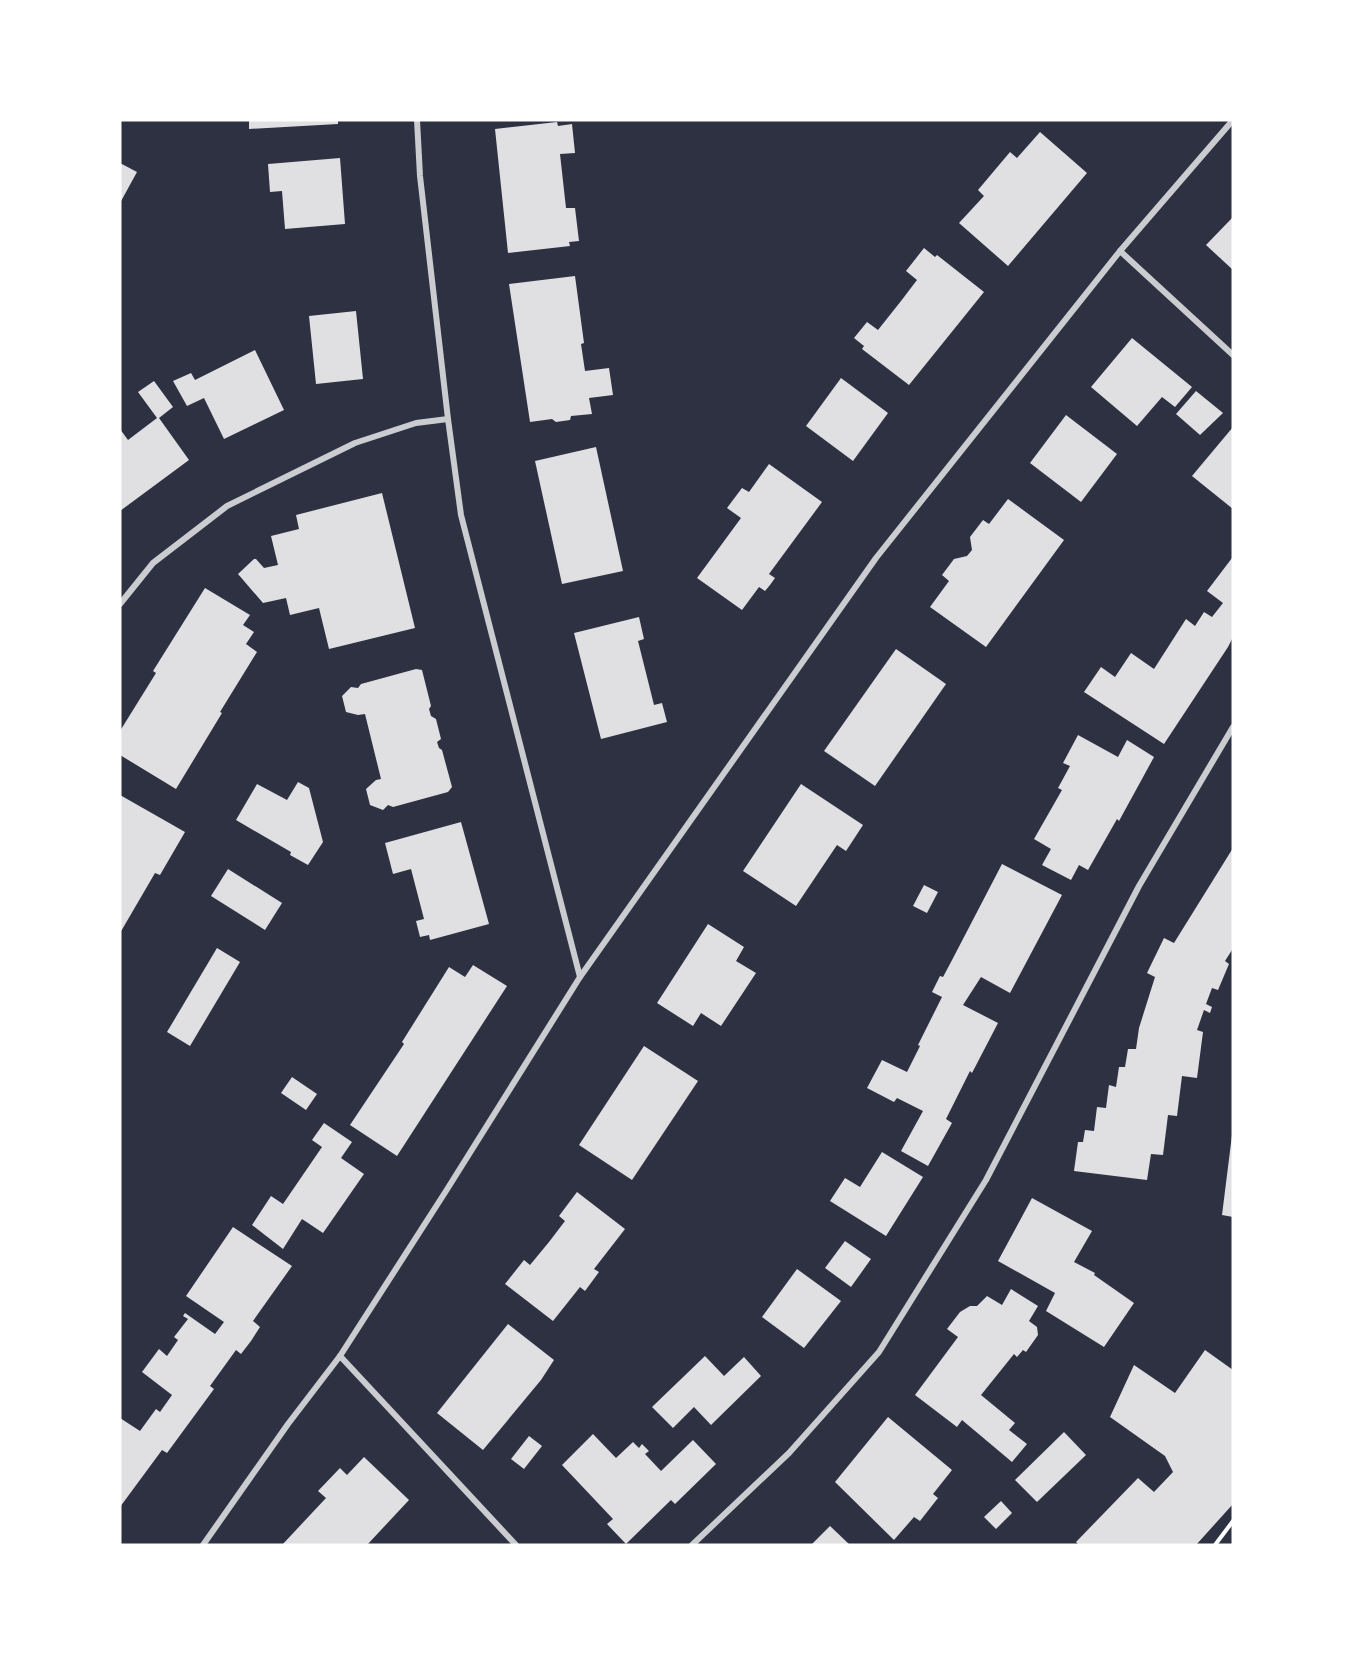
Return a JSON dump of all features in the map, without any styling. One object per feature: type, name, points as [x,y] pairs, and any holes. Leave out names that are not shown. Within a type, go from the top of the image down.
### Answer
[{"type":"street","points":[[417,120],[420,176],[461,515],[580,977]]},
{"type":"street","points":[[203,1545],[288,1424],[340,1356],[580,977],[876,558],[1120,250],[1233,120]]},
{"type":"street","points":[[1120,250],[1233,355]]},
{"type":"street","points":[[120,604],[153,563],[227,506],[355,443],[416,423],[448,419]]},
{"type":"street","points":[[692,1545],[789,1453],[879,1352],[986,1180],[1139,886],[1233,727]]},
{"type":"street","points":[[340,1356],[516,1545]]},
{"type":"path","points":[[1215,1545],[1233,1521]]},
{"type":"building","points":[[249,120],[338,120],[338,124],[249,129]]},
{"type":"building","points":[[557,122],[558,126],[572,124],[575,153],[560,154],[566,208],[575,208],[579,241],[569,242],[570,246],[508,253],[495,129]]},
{"type":"building","points":[[1040,132],[1087,173],[1008,266],[959,223],[984,196],[978,190],[1010,152],[1017,158]]},
{"type":"building","points":[[340,158],[345,224],[285,229],[282,191],[270,192],[268,164]]},
{"type":"building","points":[[120,163],[137,172],[120,203]]},
{"type":"building","points":[[1233,217],[1233,270],[1206,245]]},
{"type":"building","points":[[924,248],[935,257],[937,255],[984,292],[909,385],[862,349],[864,346],[854,338],[867,322],[878,330],[901,301],[917,280],[906,271]]},
{"type":"building","points":[[575,276],[584,343],[581,344],[585,371],[609,368],[613,395],[589,398],[592,414],[571,416],[570,420],[556,422],[552,419],[530,422],[509,284]]},
{"type":"building","points":[[356,311],[363,379],[316,384],[309,316]]},
{"type":"building","points":[[1132,338],[1192,387],[1175,407],[1162,397],[1137,426],[1091,387]]},
{"type":"building","points":[[255,350],[284,410],[224,439],[204,398],[187,406],[173,381],[191,373],[195,380]]},
{"type":"building","points":[[841,378],[888,413],[853,461],[806,426]]},
{"type":"building","points":[[154,381],[173,407],[159,418],[189,460],[120,511],[120,429],[128,440],[157,418],[138,392]]},
{"type":"building","points":[[1196,391],[1223,413],[1200,435],[1176,414]]},
{"type":"building","points":[[1066,415],[1117,454],[1081,502],[1030,463]]},
{"type":"building","points":[[1233,427],[1233,509],[1192,476]]},
{"type":"building","points":[[596,447],[623,571],[562,584],[535,461]]},
{"type":"building","points":[[769,464],[822,502],[769,574],[775,578],[770,585],[765,591],[759,587],[742,610],[697,578],[741,518],[727,508],[742,488],[749,492]]},
{"type":"building","points":[[382,493],[415,628],[329,649],[319,608],[290,615],[286,598],[263,603],[238,574],[254,559],[264,568],[278,565],[271,536],[299,529],[296,515]]},
{"type":"building","points":[[1008,499],[1064,540],[986,647],[930,607],[949,581],[942,575],[954,559],[967,556],[972,550],[970,537],[983,520],[989,524]]},
{"type":"building","points":[[1232,558],[1233,637],[1164,744],[1084,692],[1101,667],[1115,677],[1131,653],[1154,669],[1186,619],[1195,626],[1204,612],[1212,617],[1223,603],[1207,591]]},
{"type":"building","points":[[205,588],[250,615],[243,625],[254,632],[246,644],[257,652],[176,789],[120,755],[120,731],[156,673],[153,671]]},
{"type":"building","points":[[639,617],[644,639],[638,641],[654,705],[662,703],[667,722],[601,739],[574,633]]},
{"type":"building","points":[[896,649],[946,684],[875,786],[824,751]]},
{"type":"building","points":[[416,669],[422,670],[431,706],[429,709],[431,716],[436,719],[441,739],[437,742],[442,750],[452,787],[448,792],[393,807],[388,805],[383,810],[370,805],[366,789],[376,780],[381,779],[365,714],[346,712],[342,696],[351,687],[358,688],[361,684]]},
{"type":"building","points":[[1078,735],[1118,757],[1127,740],[1154,757],[1119,821],[1117,819],[1088,870],[1079,865],[1071,880],[1042,865],[1051,849],[1034,839],[1062,790],[1058,788],[1070,766],[1063,763]]},
{"type":"building","points":[[298,782],[309,788],[323,842],[308,865],[290,855],[291,852],[236,820],[257,784],[287,800]]},
{"type":"building","points":[[801,784],[863,825],[846,851],[837,845],[796,906],[743,871]]},
{"type":"building","points":[[120,795],[185,832],[160,875],[155,873],[120,933]]},
{"type":"building","points":[[461,822],[489,924],[430,940],[429,935],[420,937],[416,921],[424,919],[411,869],[393,874],[385,843]]},
{"type":"building","points":[[1233,848],[1233,951],[1225,961],[1229,964],[1218,990],[1212,988],[1206,1004],[1212,1007],[1210,1013],[1204,1010],[1197,1030],[1203,1032],[1197,1078],[1182,1076],[1177,1116],[1168,1115],[1163,1155],[1151,1154],[1147,1180],[1074,1171],[1078,1142],[1083,1142],[1085,1130],[1094,1131],[1097,1107],[1106,1108],[1109,1085],[1116,1087],[1119,1067],[1125,1067],[1128,1049],[1136,1049],[1139,1028],[1155,977],[1147,973],[1164,938],[1174,943]]},
{"type":"building","points":[[1002,864],[1062,895],[1010,993],[981,977],[963,1005],[998,1023],[946,1119],[952,1123],[928,1166],[901,1151],[923,1111],[897,1098],[894,1102],[867,1088],[882,1060],[907,1072],[942,997],[932,992],[940,976],[943,977]]},
{"type":"building","points":[[228,869],[282,903],[265,930],[211,896]]},
{"type":"building","points":[[924,885],[938,892],[927,913],[913,906]]},
{"type":"building","points":[[708,924],[744,947],[736,961],[756,973],[721,1026],[701,1013],[693,1026],[657,1003]]},
{"type":"building","points":[[217,948],[240,962],[190,1046],[167,1032]]},
{"type":"building","points":[[473,965],[507,986],[397,1156],[350,1125],[404,1044],[402,1042],[449,967],[465,977]]},
{"type":"building","points":[[644,1046],[698,1081],[632,1180],[579,1145]]},
{"type":"building","points":[[292,1077],[317,1094],[306,1110],[281,1093]]},
{"type":"building","points":[[324,1123],[352,1142],[341,1158],[364,1174],[323,1233],[302,1219],[283,1249],[252,1225],[271,1196],[283,1204],[322,1147],[312,1140]]},
{"type":"building","points":[[1233,1135],[1233,1217],[1222,1215]]},
{"type":"building","points":[[882,1152],[923,1177],[886,1236],[830,1201],[845,1178],[860,1187]]},
{"type":"building","points":[[577,1192],[625,1229],[594,1269],[599,1272],[585,1291],[580,1287],[553,1321],[505,1284],[524,1260],[530,1265],[549,1242],[565,1221],[559,1216]]},
{"type":"building","points":[[1032,1198],[1092,1231],[1074,1262],[1095,1273],[1094,1275],[1134,1303],[1104,1347],[1046,1311],[1055,1293],[998,1261]]},
{"type":"building","points":[[233,1227],[292,1266],[253,1321],[260,1327],[251,1341],[241,1354],[236,1350],[210,1386],[214,1389],[167,1453],[162,1450],[120,1507],[120,1418],[140,1431],[156,1409],[160,1412],[172,1395],[142,1372],[159,1349],[167,1356],[178,1340],[174,1337],[188,1319],[183,1316],[185,1313],[215,1334],[224,1322],[186,1296]]},
{"type":"building","points":[[845,1241],[871,1259],[851,1287],[825,1268]]},
{"type":"building","points":[[797,1269],[841,1301],[804,1348],[762,1317]]},
{"type":"building","points":[[1011,1289],[1038,1306],[1029,1321],[1037,1327],[1038,1335],[1026,1352],[1023,1350],[1017,1357],[1014,1354],[981,1395],[1015,1423],[1009,1430],[1027,1444],[1012,1462],[962,1420],[957,1427],[915,1395],[958,1337],[947,1329],[960,1312],[970,1306],[977,1306],[987,1296],[1002,1305]]},
{"type":"building","points":[[508,1324],[554,1360],[541,1380],[483,1450],[437,1413]]},
{"type":"building","points":[[1205,1350],[1233,1370],[1233,1504],[1196,1545],[1079,1545],[1076,1542],[1138,1478],[1154,1492],[1173,1472],[1165,1456],[1110,1417],[1134,1365],[1175,1393]]},
{"type":"building","points":[[705,1356],[724,1376],[744,1357],[761,1376],[711,1425],[694,1407],[673,1428],[652,1407]]},
{"type":"building","points":[[888,1417],[952,1470],[933,1494],[938,1498],[920,1521],[914,1517],[894,1540],[835,1482]]},
{"type":"building","points":[[1064,1432],[1086,1455],[1037,1502],[1015,1480]]},
{"type":"building","points":[[593,1434],[616,1458],[633,1442],[639,1448],[642,1444],[649,1451],[645,1454],[661,1471],[693,1440],[716,1464],[675,1504],[671,1500],[626,1544],[607,1524],[613,1519],[562,1465]]},
{"type":"building","points":[[529,1436],[542,1446],[524,1469],[511,1459]]},
{"type":"building","points":[[364,1457],[409,1500],[367,1545],[282,1545],[326,1498],[318,1491],[340,1468],[347,1475]]},
{"type":"building","points":[[1001,1501],[1012,1513],[996,1529],[984,1517]]},
{"type":"building","points":[[830,1526],[850,1545],[811,1545]]}]
